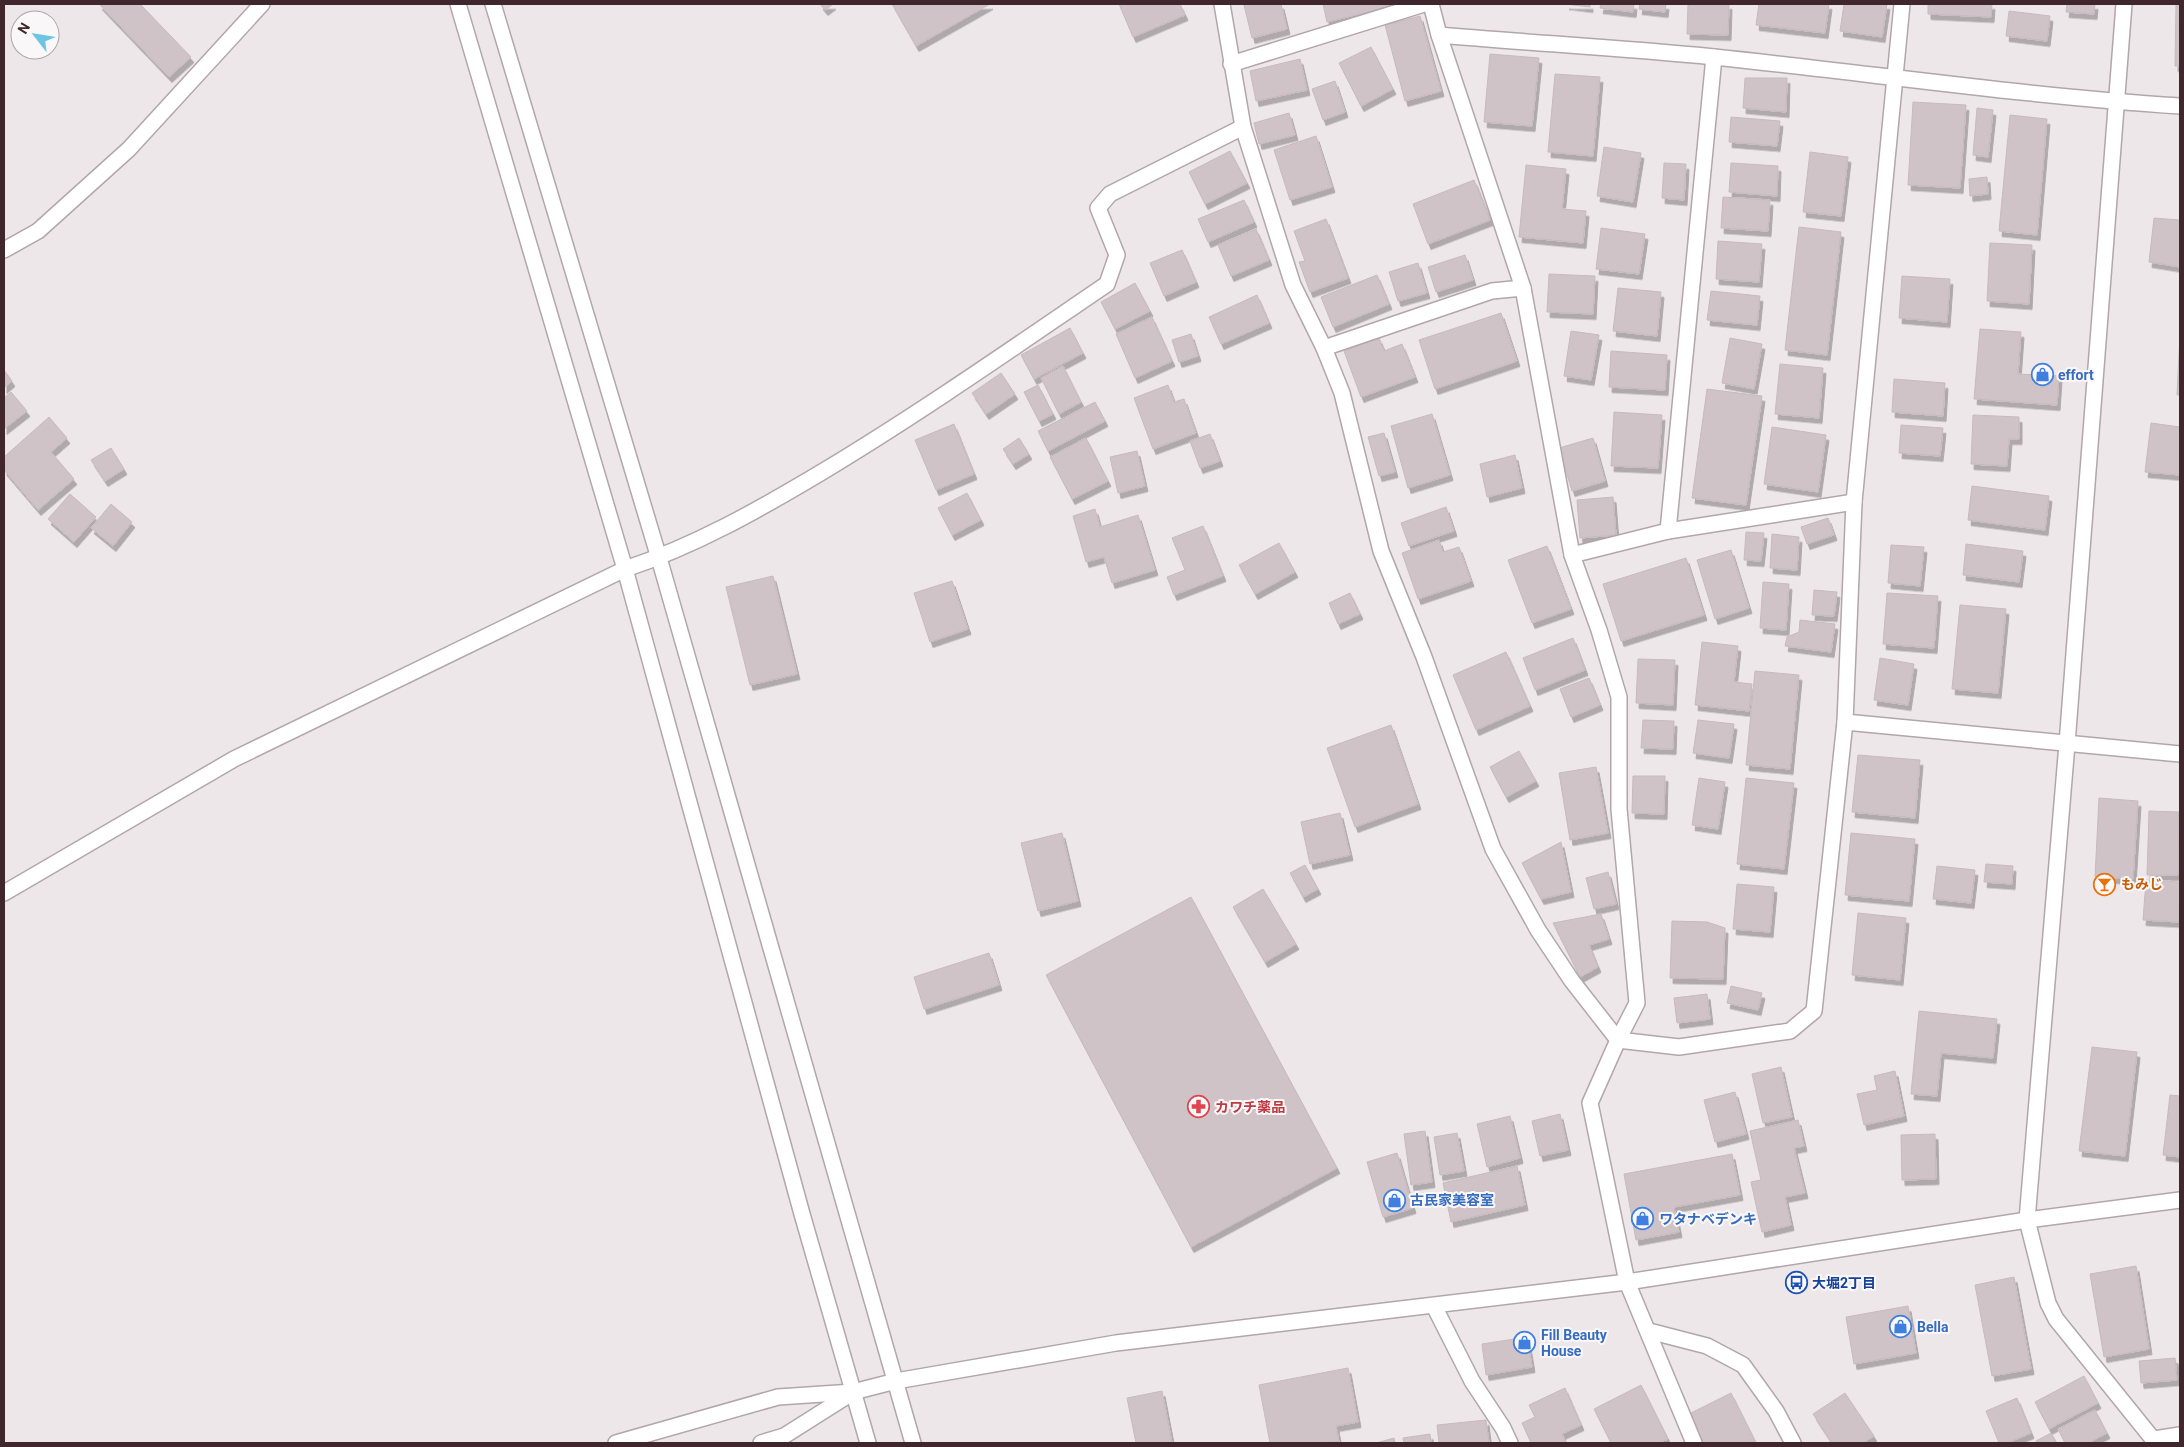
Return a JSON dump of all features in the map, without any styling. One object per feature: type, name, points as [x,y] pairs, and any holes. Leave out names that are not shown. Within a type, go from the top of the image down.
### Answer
[{"type":"street","points":[[4,250],[38,232],[129,149],[262,4]]},
{"type":"street","points":[[458,4],[625,569],[794,1185],[868,1443]]},
{"type":"street","points":[[493,4],[659,558],[914,1443]]},
{"type":"street","points":[[1222,4],[1243,127],[1293,285],[1324,348],[1342,393],[1381,551],[1424,658],[1494,850],[1538,930],[1572,980],[1618,1040],[1679,1047],[1790,1031],[1814,1011],[1845,722],[1854,502],[1902,4]]},
{"type":"street","points":[[1231,64],[1424,4]]},
{"type":"street","points":[[1432,4],[1439,35],[1524,288],[1572,555],[1599,630],[1619,697],[1619,809],[1637,1003],[1590,1102],[1627,1282],[1694,1443]]},
{"type":"street","points":[[2124,4],[2115,102],[2068,744],[2027,1220],[2048,1303],[2056,1319],[2155,1441],[2180,1435]]},
{"type":"street","points":[[1439,35],[1714,57],[1896,79],[2115,102],[2180,106]]},
{"type":"street","points":[[1668,531],[1714,57]]},
{"type":"street","points":[[4,893],[234,759],[625,569],[659,558],[762,508],[881,437],[1107,284],[1117,255],[1098,208],[1110,194],[1243,127]]},
{"type":"street","points":[[1324,348],[1492,291],[1524,288]]},
{"type":"street","points":[[1572,555],[1668,531],[1854,502]]},
{"type":"street","points":[[1845,722],[2180,754]]},
{"type":"street","points":[[616,1443],[778,1397],[853,1392],[896,1382],[1116,1344],[1627,1282],[2027,1220],[2180,1200]]},
{"type":"street","points":[[1434,1306],[1472,1381],[1503,1428],[1510,1443]]},
{"type":"street","points":[[1649,1331],[1707,1346],[1744,1365],[1776,1411],[1792,1443]]},
{"type":"street","points":[[761,1443],[784,1436],[853,1392]]},
{"type":"building","points":[[99,4],[140,4],[191,57],[169,77]]},
{"type":"building","points":[[820,4],[833,4],[825,10]]},
{"type":"building","points":[[892,4],[990,4],[916,46]]},
{"type":"building","points":[[1119,4],[1180,4],[1185,15],[1133,37]]},
{"type":"building","points":[[1281,4],[1287,29],[1252,38],[1244,5]]},
{"type":"building","points":[[1323,4],[1400,4],[1327,22]]},
{"type":"building","points":[[1566,4],[1590,4],[1590,7]]},
{"type":"building","points":[[1601,4],[1634,4],[1633,12],[1600,8]]},
{"type":"building","points":[[1640,4],[1666,4],[1665,12],[1639,9]]},
{"type":"building","points":[[1688,4],[1729,4],[1728,35],[1687,34]]},
{"type":"building","points":[[1759,4],[1829,4],[1825,33],[1756,25]]},
{"type":"building","points":[[1844,4],[1887,4],[1882,37],[1840,31]]},
{"type":"building","points":[[1928,4],[1992,4],[1991,17],[1928,14]]},
{"type":"building","points":[[2067,4],[2095,4],[2094,14],[2066,12]]},
{"type":"building","points":[[2176,4],[2180,4],[2180,66],[2175,66]]},
{"type":"building","points":[[2009,11],[2050,16],[2047,41],[2006,36]]},
{"type":"building","points":[[1420,16],[1441,91],[1405,101],[1385,25]]},
{"type":"building","points":[[1371,47],[1393,89],[1361,106],[1339,63]]},
{"type":"building","points":[[1490,54],[1539,58],[1532,126],[1484,122]]},
{"type":"building","points":[[1300,59],[1307,90],[1256,101],[1250,71]]},
{"type":"building","points":[[1555,74],[1600,77],[1593,156],[1548,152]]},
{"type":"building","points":[[1745,78],[1787,78],[1786,112],[1743,108]]},
{"type":"building","points":[[1335,81],[1345,112],[1323,120],[1312,89]]},
{"type":"building","points":[[1913,102],[1966,105],[1960,188],[1908,185]]},
{"type":"building","points":[[1977,108],[1993,110],[1988,157],[1973,155]]},
{"type":"building","points":[[1289,113],[1295,135],[1259,144],[1254,123]]},
{"type":"building","points":[[2010,115],[2047,119],[2037,235],[1999,231]]},
{"type":"building","points":[[1731,117],[1780,121],[1777,146],[1729,142]]},
{"type":"building","points":[[1316,136],[1332,187],[1290,200],[1274,150]]},
{"type":"building","points":[[1604,147],[1641,153],[1633,202],[1597,196]]},
{"type":"building","points":[[1230,151],[1247,183],[1205,204],[1189,172]]},
{"type":"building","points":[[1810,152],[1848,157],[1841,216],[1803,212]]},
{"type":"building","points":[[1664,163],[1686,164],[1684,200],[1662,198]]},
{"type":"building","points":[[1731,163],[1778,166],[1777,196],[1729,192]]},
{"type":"building","points":[[1526,165],[1566,169],[1562,209],[1586,211],[1583,243],[1519,237]]},
{"type":"building","points":[[1987,177],[1988,194],[1970,196],[1969,179]]},
{"type":"building","points":[[1474,180],[1490,220],[1428,244],[1413,204]]},
{"type":"building","points":[[1723,197],[1770,200],[1768,231],[1721,228]]},
{"type":"building","points":[[1244,200],[1254,222],[1208,242],[1198,219]]},
{"type":"building","points":[[2154,218],[2180,220],[2180,267],[2149,262]]},
{"type":"building","points":[[1326,219],[1348,278],[1310,292],[1299,262],[1305,261],[1294,231]]},
{"type":"building","points":[[1799,227],[1841,232],[1827,355],[1785,350]]},
{"type":"building","points":[[1601,228],[1645,234],[1639,274],[1596,269]]},
{"type":"building","points":[[1256,229],[1269,260],[1231,276],[1218,245]]},
{"type":"building","points":[[1718,241],[1762,244],[1759,282],[1716,279]]},
{"type":"building","points":[[1990,243],[2032,245],[2029,304],[1987,301]]},
{"type":"building","points":[[1182,250],[1196,282],[1164,296],[1150,263]]},
{"type":"building","points":[[1465,255],[1473,280],[1436,292],[1428,267]]},
{"type":"building","points":[[1418,263],[1427,293],[1398,301],[1389,272]]},
{"type":"building","points":[[1549,274],[1595,276],[1593,314],[1547,312]]},
{"type":"building","points":[[1377,275],[1389,304],[1333,327],[1321,297]]},
{"type":"building","points":[[1902,276],[1950,279],[1947,322],[1899,318]]},
{"type":"building","points":[[1135,283],[1150,311],[1115,329],[1101,302]]},
{"type":"building","points":[[1618,288],[1661,292],[1657,336],[1613,331]]},
{"type":"building","points":[[1711,291],[1760,296],[1757,325],[1707,320]]},
{"type":"building","points":[[1257,295],[1269,323],[1221,344],[1209,317]]},
{"type":"building","points":[[1501,313],[1517,361],[1435,389],[1419,340]]},
{"type":"building","points":[[1152,317],[1172,361],[1135,378],[1116,334]]},
{"type":"building","points":[[1070,328],[1083,353],[1034,379],[1021,355]]},
{"type":"building","points":[[1980,329],[2021,332],[2018,374],[2059,376],[2057,405],[1974,399]]},
{"type":"building","points":[[1571,331],[1599,335],[1591,380],[1564,376]]},
{"type":"building","points":[[1191,334],[1198,356],[1179,362],[1172,340]]},
{"type":"building","points":[[2180,335],[2180,395],[2177,395]]},
{"type":"building","points":[[1379,338],[1384,351],[1402,344],[1415,377],[1361,397],[1344,351]]},
{"type":"building","points":[[1730,338],[1762,344],[1754,389],[1722,383]]},
{"type":"building","points":[[1611,351],[1667,355],[1665,390],[1609,387]]},
{"type":"building","points":[[1780,364],[1823,368],[1819,418],[1775,414]]},
{"type":"building","points":[[1063,366],[1081,402],[1059,414],[1041,378]]},
{"type":"building","points":[[4,370],[12,381],[4,388]]},
{"type":"building","points":[[1001,373],[1015,394],[986,414],[972,393]]},
{"type":"building","points":[[1894,379],[1945,383],[1943,416],[1892,412]]},
{"type":"building","points":[[1038,385],[1053,414],[1039,421],[1024,392]]},
{"type":"building","points":[[1168,385],[1174,402],[1184,399],[1196,433],[1153,449],[1134,398]]},
{"type":"building","points":[[1707,389],[1762,396],[1746,505],[1692,498]]},
{"type":"building","points":[[11,392],[27,411],[4,429],[4,398]]},
{"type":"building","points":[[1095,402],[1105,421],[1048,451],[1038,431]]},
{"type":"building","points":[[1614,412],[1662,415],[1658,468],[1611,466]]},
{"type":"building","points":[[1432,414],[1450,475],[1408,488],[1391,426]]},
{"type":"building","points":[[1973,415],[2019,417],[2019,439],[2009,439],[2007,466],[1971,464]]},
{"type":"building","points":[[49,417],[67,438],[51,452],[74,479],[38,510],[4,470],[4,457]]},
{"type":"building","points":[[2151,423],[2180,427],[2180,475],[2145,472]]},
{"type":"building","points":[[954,424],[974,474],[936,490],[915,440]]},
{"type":"building","points":[[1901,425],[1943,428],[1940,456],[1899,453]]},
{"type":"building","points":[[1772,427],[1826,435],[1818,492],[1764,484]]},
{"type":"building","points":[[1384,433],[1395,472],[1379,476],[1368,437]]},
{"type":"building","points":[[1210,434],[1220,461],[1200,468],[1190,441]]},
{"type":"building","points":[[1019,438],[1029,454],[1013,464],[1003,449]]},
{"type":"building","points":[[1086,438],[1108,481],[1072,499],[1050,457]]},
{"type":"building","points":[[1593,438],[1605,481],[1572,491],[1559,448]]},
{"type":"building","points":[[111,448],[124,469],[105,481],[91,460]]},
{"type":"building","points":[[1137,451],[1145,486],[1118,493],[1110,457]]},
{"type":"building","points":[[1515,455],[1522,488],[1487,497],[1480,464]]},
{"type":"building","points":[[1972,486],[2049,496],[2045,530],[1968,520]]},
{"type":"building","points":[[967,493],[981,520],[952,535],[938,508]]},
{"type":"building","points":[[70,494],[96,517],[74,542],[48,519]]},
{"type":"building","points":[[1613,497],[1616,535],[1580,538],[1577,500]]},
{"type":"building","points":[[111,504],[132,522],[113,546],[91,528]]},
{"type":"building","points":[[1446,507],[1454,531],[1409,546],[1401,523]]},
{"type":"building","points":[[1095,509],[1100,527],[1138,515],[1155,570],[1112,583],[1104,557],[1086,562],[1073,516]]},
{"type":"building","points":[[1828,518],[1834,535],[1807,544],[1801,527]]},
{"type":"building","points":[[1203,526],[1223,576],[1174,595],[1167,577],[1185,570],[1172,538]]},
{"type":"building","points":[[1746,532],[1764,533],[1761,561],[1744,560]]},
{"type":"building","points":[[1772,534],[1799,537],[1797,570],[1770,568]]},
{"type":"building","points":[[1439,540],[1443,552],[1459,547],[1471,581],[1418,599],[1402,553]]},
{"type":"building","points":[[1279,543],[1295,572],[1255,594],[1239,565]]},
{"type":"building","points":[[1966,544],[2023,551],[2019,582],[1963,575]]},
{"type":"building","points":[[1891,545],[1924,547],[1920,586],[1888,583]]},
{"type":"building","points":[[1547,546],[1571,609],[1532,623],[1508,560]]},
{"type":"building","points":[[1731,550],[1749,608],[1715,619],[1697,560]]},
{"type":"building","points":[[1686,558],[1704,615],[1621,641],[1603,584]]},
{"type":"building","points":[[773,576],[797,674],[750,685],[726,587]]},
{"type":"building","points":[[952,581],[968,629],[930,642],[914,593]]},
{"type":"building","points":[[1763,582],[1789,584],[1786,630],[1760,628]]},
{"type":"building","points":[[1814,590],[1837,592],[1834,616],[1812,615]]},
{"type":"building","points":[[1350,593],[1360,614],[1338,624],[1329,603]]},
{"type":"building","points":[[1887,593],[1938,596],[1934,648],[1883,644]]},
{"type":"building","points":[[1960,605],[2006,609],[1998,693],[1952,689]]},
{"type":"building","points":[[1800,620],[1835,624],[1831,652],[1785,646],[1787,637],[1799,632]]},
{"type":"building","points":[[1573,638],[1585,670],[1535,690],[1523,658]]},
{"type":"building","points":[[1702,642],[1738,646],[1734,682],[1752,684],[1749,711],[1695,705]]},
{"type":"building","points":[[1506,652],[1530,706],[1476,730],[1453,675]]},
{"type":"building","points":[[1880,658],[1914,664],[1908,705],[1874,700]]},
{"type":"building","points":[[1638,659],[1675,660],[1673,705],[1636,703]]},
{"type":"building","points":[[1755,671],[1799,675],[1790,769],[1746,765]]},
{"type":"building","points":[[1589,678],[1600,705],[1571,717],[1560,689]]},
{"type":"building","points":[[1643,720],[1674,721],[1673,749],[1641,748]]},
{"type":"building","points":[[1698,720],[1734,724],[1729,758],[1693,753]]},
{"type":"building","points":[[1391,725],[1418,804],[1355,827],[1327,748]]},
{"type":"building","points":[[1519,751],[1536,781],[1506,797],[1490,767]]},
{"type":"building","points":[[1858,755],[1920,760],[1915,818],[1852,812]]},
{"type":"building","points":[[1596,767],[1608,833],[1570,840],[1559,773]]},
{"type":"building","points":[[1633,776],[1665,776],[1664,814],[1632,813]]},
{"type":"building","points":[[1699,778],[1725,782],[1718,829],[1692,825]]},
{"type":"building","points":[[1746,778],[1794,783],[1784,869],[1737,864]]},
{"type":"building","points":[[2099,798],[2138,801],[2133,879],[2095,877]]},
{"type":"building","points":[[2149,811],[2179,812],[2178,875],[2147,875]]},
{"type":"building","points":[[1340,813],[1350,855],[1310,864],[1301,822]]},
{"type":"building","points":[[1062,833],[1078,901],[1038,911],[1021,843]]},
{"type":"building","points":[[1851,833],[1915,839],[1909,901],[1845,895]]},
{"type":"building","points":[[1561,842],[1571,892],[1541,899],[1522,863]]},
{"type":"building","points":[[1986,864],[2013,866],[2012,884],[1984,882]]},
{"type":"building","points":[[1305,865],[1318,889],[1303,897],[1290,873]]},
{"type":"building","points":[[1937,866],[1975,870],[1971,903],[1933,899]]},
{"type":"building","points":[[1608,872],[1616,904],[1594,909],[1586,878]]},
{"type":"building","points":[[2146,880],[2180,882],[2179,922],[2143,920]]},
{"type":"building","points":[[1737,884],[1774,887],[1770,932],[1733,929]]},
{"type":"building","points":[[1263,889],[1296,944],[1265,962],[1233,907]]},
{"type":"building","points":[[1191,897],[1337,1168],[1191,1247],[1046,975]]},
{"type":"building","points":[[1858,913],[1906,918],[1900,980],[1852,975]]},
{"type":"building","points":[[1601,914],[1609,939],[1589,945],[1598,967],[1580,977],[1553,923]]},
{"type":"building","points":[[1672,921],[1707,922],[1725,928],[1723,979],[1670,978]]},
{"type":"building","points":[[989,953],[999,985],[924,1009],[914,977]]},
{"type":"building","points":[[1731,986],[1762,993],[1758,1010],[1727,1003]]},
{"type":"building","points":[[1707,994],[1710,1019],[1677,1023],[1674,998]]},
{"type":"building","points":[[1919,1011],[1997,1019],[1993,1058],[1941,1053],[1937,1096],[1911,1094]]},
{"type":"building","points":[[2092,1047],[2137,1052],[2125,1156],[2079,1151]]},
{"type":"building","points":[[1781,1067],[1792,1117],[1763,1123],[1752,1074]]},
{"type":"building","points":[[1895,1071],[1904,1116],[1864,1125],[1857,1094],[1877,1090],[1874,1076]]},
{"type":"building","points":[[1735,1092],[1746,1134],[1715,1142],[1704,1100]]},
{"type":"building","points":[[2170,1095],[2180,1096],[2180,1157],[2163,1155]]},
{"type":"building","points":[[1560,1114],[1568,1150],[1540,1156],[1532,1121]]},
{"type":"building","points":[[1510,1116],[1520,1158],[1487,1167],[1477,1124]]},
{"type":"building","points":[[1798,1120],[1804,1146],[1794,1148],[1805,1193],[1785,1197],[1791,1225],[1762,1232],[1751,1182],[1761,1180],[1750,1131]]},
{"type":"building","points":[[1425,1131],[1432,1182],[1411,1185],[1404,1134]]},
{"type":"building","points":[[1457,1133],[1464,1171],[1440,1175],[1434,1137]]},
{"type":"building","points":[[1935,1134],[1936,1179],[1902,1180],[1901,1135]]},
{"type":"building","points":[[1397,1153],[1413,1208],[1383,1217],[1367,1162]]},
{"type":"building","points":[[1732,1154],[1740,1195],[1674,1207],[1679,1232],[1636,1240],[1624,1174]]},
{"type":"building","points":[[1517,1166],[1525,1205],[1451,1222],[1443,1183]]},
{"type":"building","points":[[2136,1266],[2149,1349],[2104,1357],[2090,1274]]},
{"type":"building","points":[[2014,1277],[2031,1369],[1992,1376],[1975,1285]]},
{"type":"building","points":[[1908,1306],[1916,1353],[1854,1364],[1846,1317]]},
{"type":"building","points":[[1527,1337],[1532,1367],[1486,1375],[1482,1344]]},
{"type":"building","points":[[2175,1358],[2177,1380],[2141,1383],[2139,1361]]},
{"type":"building","points":[[1348,1368],[1358,1422],[1336,1426],[1339,1442],[1270,1443],[1259,1385]]},
{"type":"building","points":[[2084,1376],[2098,1403],[2049,1429],[2035,1402]]},
{"type":"building","points":[[1641,1385],[1668,1439],[1658,1443],[1611,1443],[1594,1409]]},
{"type":"building","points":[[1565,1388],[1581,1425],[1562,1434],[1566,1443],[1531,1443],[1522,1423],[1535,1417],[1529,1405]]},
{"type":"building","points":[[1162,1391],[1172,1443],[1136,1443],[1127,1398]]},
{"type":"building","points":[[1731,1393],[1756,1443],[1703,1443],[1689,1414]]},
{"type":"building","points":[[1845,1393],[1874,1436],[1863,1443],[1832,1443],[1813,1414]]},
{"type":"building","points":[[2017,1398],[2031,1433],[2007,1443],[1999,1443],[1986,1411]]},
{"type":"building","points":[[2095,1410],[2107,1433],[2088,1443],[2065,1443],[2058,1429]]},
{"type":"building","points":[[1486,1420],[1489,1443],[1439,1443],[1437,1425]]},
{"type":"building","points":[[2051,1433],[2057,1443],[2037,1443],[2036,1441]]},
{"type":"building","points":[[1430,1434],[1431,1443],[1404,1443],[1403,1438]]},
{"type":"building","points":[[1394,1438],[1395,1443],[1376,1443]]},
{"type":"place","name":"effort","points":[[2042,375]]},
{"type":"place","name":"もみじ","points":[[2105,884]]},
{"type":"place","name":"カワチ薬品","points":[[1199,1107]]},
{"type":"place","name":"古民家美容室","points":[[1394,1200]]},
{"type":"place","name":"ワタナベデンキ","points":[[1643,1219]]},
{"type":"place","name":"大堀2丁目","points":[[1796,1283]]},
{"type":"place","name":"Bella","points":[[1901,1327]]},
{"type":"place","name":"Fill Beauty House","points":[[1525,1343]]}]
